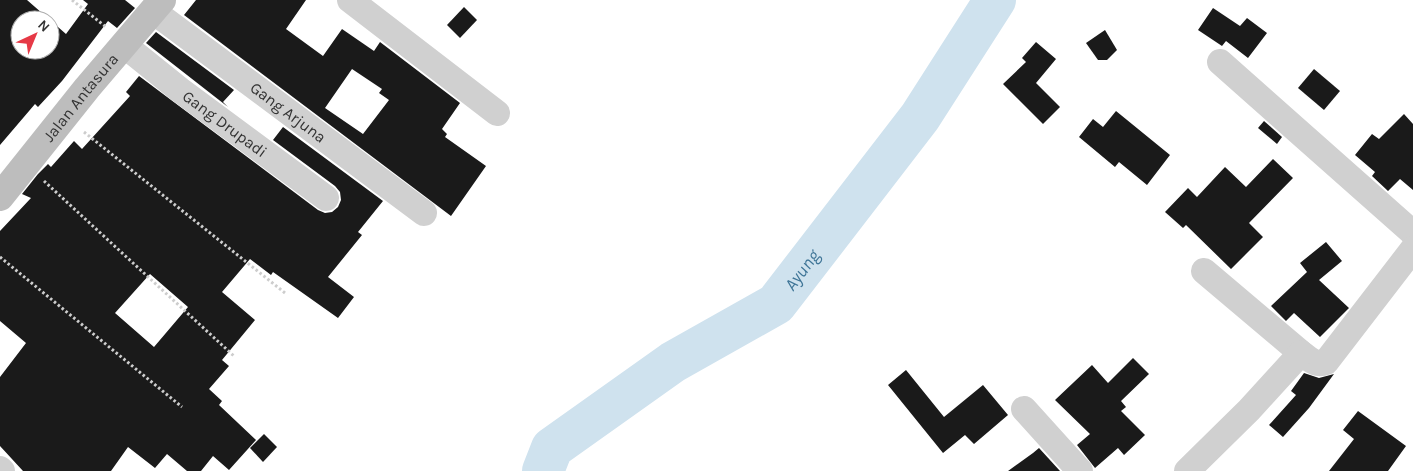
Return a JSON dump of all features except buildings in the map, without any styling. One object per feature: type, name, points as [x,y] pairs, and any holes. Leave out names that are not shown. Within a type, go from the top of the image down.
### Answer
[{"type":"main road","name":"Jalan Antasura","points":[[0,197],[64,116],[158,6]]},
{"type":"street","points":[[350,0],[497,114]]},
{"type":"street","name":"Gang Arjuna","points":[[158,6],[424,213]]},
{"type":"street","name":"Gang Drupadi","points":[[124,45],[180,90],[326,198]]},
{"type":"street","points":[[1220,62],[1413,233]]},
{"type":"street","points":[[1204,271],[1301,353],[1315,363],[1326,362],[1413,249]]},
{"type":"street","points":[[1187,471],[1249,410],[1301,353]]},
{"type":"street","points":[[1024,408],[1080,471]]},
{"type":"path","points":[[72,0],[117,36],[124,45]]},
{"type":"path","points":[[64,116],[285,293]]},
{"type":"path","points":[[26,164],[235,357]]},
{"type":"path","points":[[0,257],[182,407]]},
{"type":"waterway","name":"Ayung","points":[[543,471],[552,448],[673,362],[776,304],[920,117],[995,0]]}]
